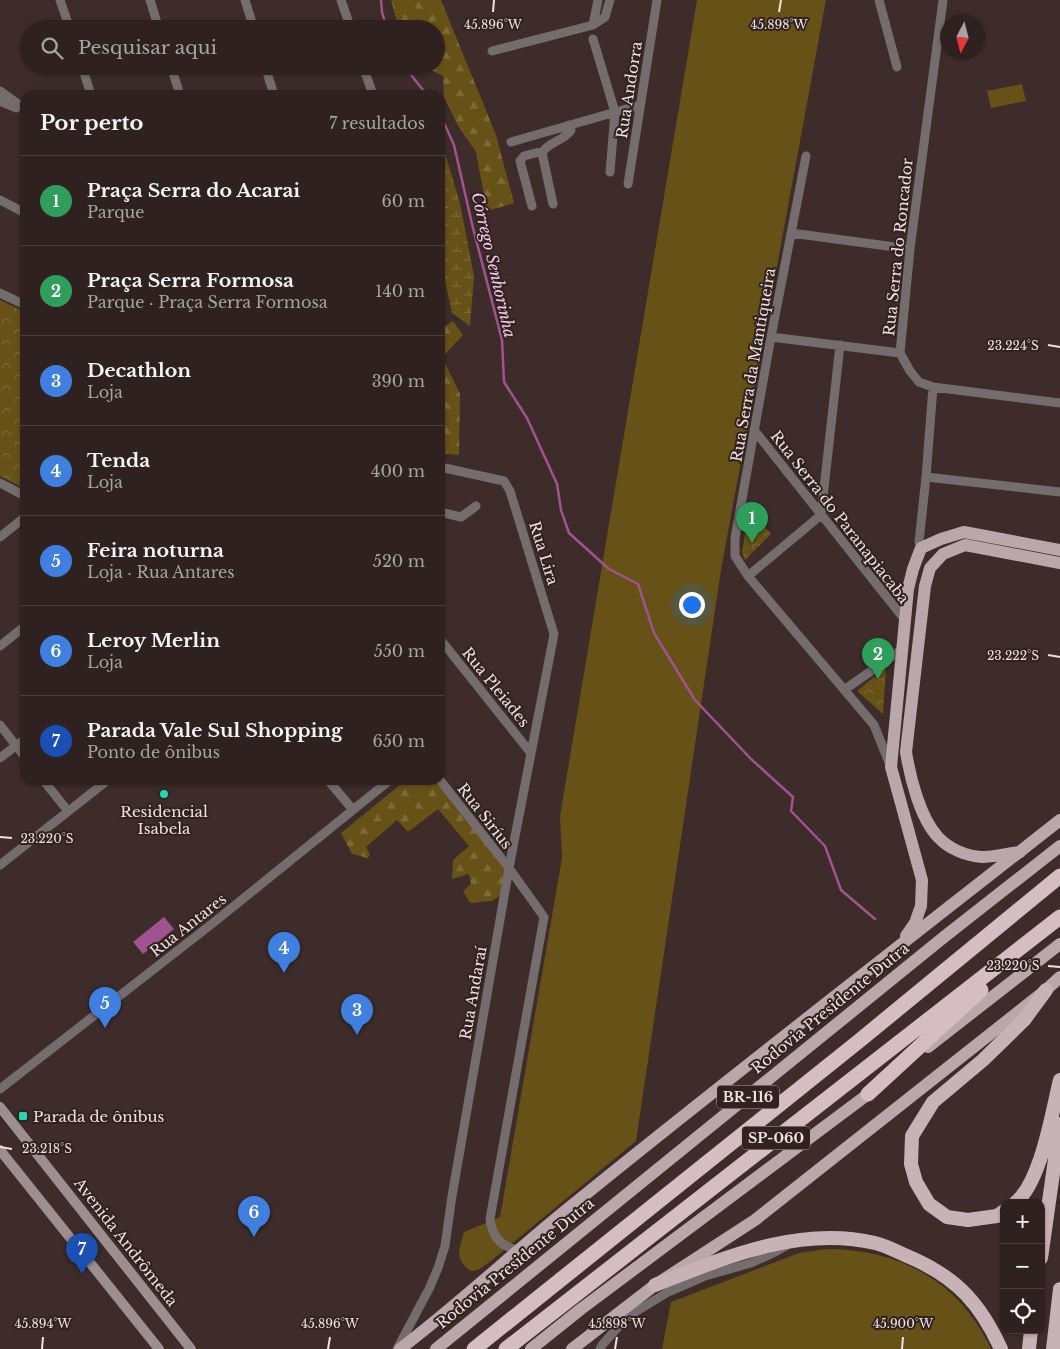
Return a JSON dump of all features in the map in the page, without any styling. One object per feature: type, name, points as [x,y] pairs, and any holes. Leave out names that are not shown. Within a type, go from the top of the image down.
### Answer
[{"type":"highway","name":"SP-060","points":[[474,1349],[836,1059],[1060,876]]},
{"type":"highway","name":"SP-060","points":[[506,1349],[1060,917]]},
{"type":"highway","points":[[868,1094],[1047,928]]},
{"type":"highway","points":[[1000,1214],[997,1216],[968,1220],[947,1217],[929,1204],[916,1182],[911,1164],[912,1136],[933,1102],[983,1060],[1024,1020],[1046,990]]},
{"type":"highway","points":[[1020,1199],[1034,1177],[1060,1080]]},
{"type":"highway","points":[[1043,1244],[1060,1124]]},
{"type":"highway","points":[[655,1285],[726,1257],[760,1247],[824,1238],[876,1243],[931,1267],[959,1286],[981,1310],[1001,1349]]},
{"type":"highway","points":[[1053,1349],[1060,1289]]},
{"type":"highway","points":[[1029,1349],[1031,1334]]},
{"type":"highway","points":[[1059,1349],[1060,1344]]},
{"type":"main road","points":[[895,949],[915,923],[921,906],[922,880],[891,767],[901,650],[912,569],[921,548],[964,532],[1060,550]]},
{"type":"main road","points":[[1020,852],[983,857],[956,851],[937,837],[925,817],[909,771],[906,752],[925,586],[930,568],[943,554],[964,545],[1060,564]]},
{"type":"main road","points":[[399,1349],[430,1326],[569,1207],[1060,820]]},
{"type":"main road","name":"Rodovia Presidente Dutra","points":[[436,1349],[944,936],[1060,846]]},
{"type":"main road","points":[[531,1349],[580,1309],[868,1094],[1060,944]]},
{"type":"main road","points":[[572,1349],[655,1285],[755,1220],[1060,978]]},
{"type":"main road","name":"Avenida Andrômeda","points":[[0,1107],[191,1349]]},
{"type":"main road","points":[[0,1150],[159,1349]]},
{"type":"street","points":[[60,0],[67,20]]},
{"type":"street","points":[[150,0],[156,20]]},
{"type":"street","points":[[245,0],[251,20]]},
{"type":"street","points":[[341,0],[348,20]]},
{"type":"street","points":[[593,25],[598,0]]},
{"type":"street","points":[[492,51],[593,25],[605,16],[610,0]]},
{"type":"street","name":"Rua Andorra","points":[[628,184],[657,0]]},
{"type":"street","points":[[879,0],[897,67]]},
{"type":"street","name":"Rua Serra do Roncador","points":[[933,387],[919,382],[900,353],[910,248],[943,0]]},
{"type":"street","points":[[593,39],[615,112],[610,172]]},
{"type":"street","points":[[85,75],[89,90]]},
{"type":"street","points":[[174,75],[178,90]]},
{"type":"street","points":[[268,75],[272,90]]},
{"type":"street","points":[[366,75],[370,90]]},
{"type":"street","points":[[0,91],[20,107]]},
{"type":"street","points":[[0,101],[20,109]]},
{"type":"street","points":[[511,142],[640,105]]},
{"type":"street","points":[[532,206],[520,161],[524,156],[543,151],[567,136],[571,130],[569,125]]},
{"type":"street","points":[[543,151],[542,158],[553,204]]},
{"type":"street","name":"Rua Serra da Mantiqueira","points":[[806,156],[754,430],[735,538],[735,556],[748,576],[874,725],[891,767]]},
{"type":"street","points":[[0,200],[20,210]]},
{"type":"street","points":[[791,233],[910,248]]},
{"type":"street","points":[[0,293],[20,303]]},
{"type":"street","points":[[771,337],[900,353]]},
{"type":"street","points":[[748,576],[821,515],[840,345]]},
{"type":"street","points":[[919,542],[933,387],[1060,403]]},
{"type":"street","name":"Rua Serra do Paranapiacaba","points":[[754,430],[905,620]]},
{"type":"street","name":"Rua Lira","points":[[445,470],[504,481],[510,491],[554,634]]},
{"type":"street","points":[[926,477],[1060,492]]},
{"type":"street","points":[[0,483],[20,493]]},
{"type":"street","points":[[445,513],[461,517],[476,506]]},
{"type":"street","points":[[0,537],[20,522]]},
{"type":"street","points":[[0,646],[20,630]]},
{"type":"street","name":"Rua Andaraí","points":[[399,1349],[429,1290],[445,1246],[509,868],[554,634]]},
{"type":"street","name":"Rua Pleiades","points":[[445,644],[530,752]]},
{"type":"street","points":[[844,690],[901,650]]},
{"type":"street","points":[[0,726],[20,751]]},
{"type":"street","points":[[0,758],[20,743]]},
{"type":"street","points":[[47,785],[68,811]]},
{"type":"street","points":[[0,864],[102,785]]},
{"type":"street","points":[[332,785],[353,810]]},
{"type":"street","name":"Rua Antares","points":[[0,1089],[384,785]]},
{"type":"street","name":"Rua Siríus","points":[[444,785],[509,868],[544,917],[490,1220],[492,1231],[498,1240],[507,1247],[518,1250]]},
{"type":"street","points":[[600,1349],[627,1316],[668,1292],[705,1276],[758,1260],[794,1242]]},
{"type":"green space","points":[[391,0],[441,0],[496,135],[514,203],[487,211],[476,152],[458,126],[445,99],[443,76],[441,75],[445,75],[445,20],[397,20]]},
{"type":"green space","points":[[697,0],[826,0],[721,570],[636,1141],[492,1260],[478,1270],[471,1271],[462,1263],[459,1254],[464,1232],[500,1217],[562,858],[560,816]]},
{"type":"green space","points":[[1022,84],[1026,101],[991,108],[987,91]]},
{"type":"green space","points":[[445,154],[460,203],[474,276],[470,326],[452,313],[445,281]]},
{"type":"green space","points":[[0,300],[20,310],[20,486],[0,476]]},
{"type":"green space","points":[[453,321],[463,335],[445,354],[445,327]]},
{"type":"green space","points":[[445,363],[460,394],[459,455],[445,454]]},
{"type":"green space","points":[[749,511],[771,534],[745,560],[742,552]]},
{"type":"green space","points":[[886,667],[883,714],[857,691]]},
{"type":"green space","points":[[400,785],[440,785],[505,869],[502,894],[492,901],[470,903],[463,891],[471,884],[469,874],[452,879],[453,860],[469,846],[438,809],[408,832],[397,820],[366,847],[370,854],[368,858],[352,854],[341,833]]},
{"type":"green space","points":[[827,1249],[879,1255],[903,1263],[925,1274],[945,1288],[963,1305],[978,1325],[991,1349],[662,1349],[671,1302],[799,1253]]},
{"type":"shaded area","points":[[164,917],[174,929],[143,954],[133,942]]},
{"type":"waterway","name":"Córrego Senhorinha","points":[[381,0],[384,20]]},
{"type":"waterway","name":"Córrego Senhorinha","points":[[411,75],[423,90]]},
{"type":"waterway","name":"Córrego Senhorinha","points":[[445,125],[454,145],[502,340],[504,382],[527,418],[557,484],[561,510],[569,533],[609,569],[638,584],[654,633],[695,700],[751,759],[793,797],[791,811],[825,846],[841,890],[875,919]]},
{"type":"place","name":"Praça Serra do Acarai","points":[[752,543]]},
{"type":"place","name":"Praça Serra Formosa","points":[[878,679]]},
{"type":"place","name":"Residencial Isabela","points":[[164,794]]},
{"type":"place","name":"Tenda","points":[[284,973]]},
{"type":"place","name":"Feira noturna","points":[[105,1028]]},
{"type":"place","name":"Decathlon","points":[[357,1035]]},
{"type":"place","name":"Parada de ônibus","points":[[23,1116]]},
{"type":"place","name":"Leroy Merlin","points":[[254,1237]]},
{"type":"place","name":"Parada Vale Sul Shopping","points":[[82,1274]]}]
